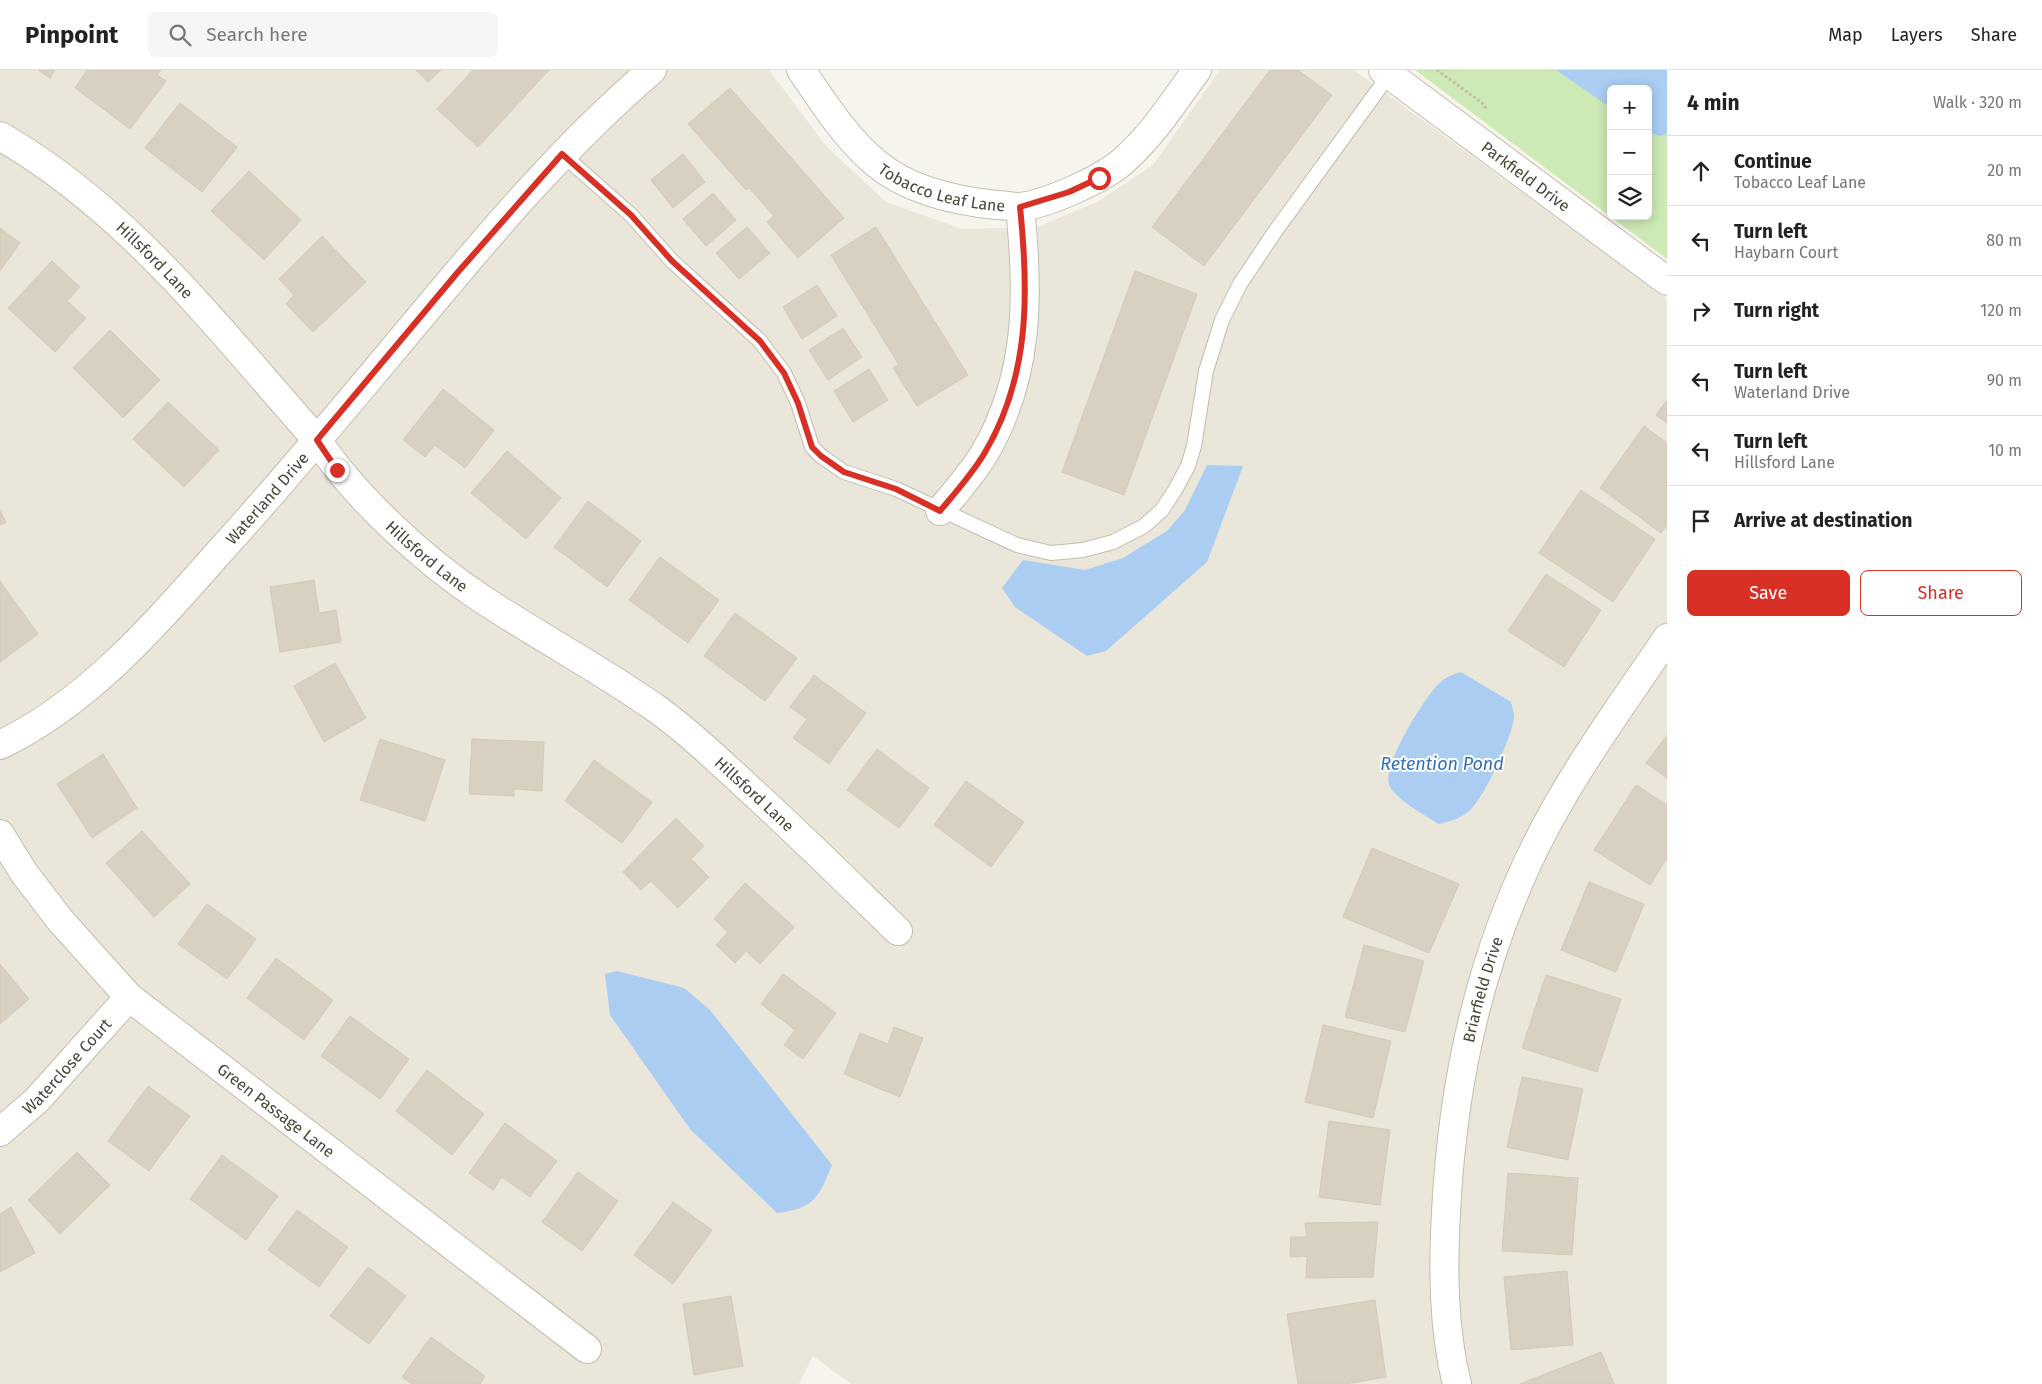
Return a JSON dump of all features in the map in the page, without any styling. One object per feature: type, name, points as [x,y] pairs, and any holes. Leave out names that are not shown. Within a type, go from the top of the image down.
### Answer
[{"type":"street","name":"Waterland Drive","points":[[0,745],[20,735],[77,698],[128,652],[244,525],[458,272],[562,154],[652,70]]},
{"type":"street","name":"Tobacco Leaf Lane","points":[[801,70],[827,108],[862,150],[878,165],[921,189],[949,198],[1020,207],[1069,192],[1099,178],[1122,163],[1154,128],[1197,70]]},
{"type":"street","name":"Parkfield Drive","points":[[1386,72],[1667,281]]},
{"type":"street","name":"Hillsford Lane","points":[[0,136],[48,166],[88,197],[142,245],[317,440],[337,470],[437,566],[482,599],[609,677],[661,713],[706,750],[766,804],[898,931]]},
{"type":"street","points":[[940,511],[983,455],[1008,405],[1017,378],[1024,307],[1023,237],[1020,207]]},
{"type":"street","name":"Briarfield Drive","points":[[1456,1384],[1445,1292],[1444,1252],[1451,1141],[1471,1022],[1507,913],[1547,824],[1577,772],[1667,638]]},
{"type":"street","name":"Green Passage Lane","points":[[0,834],[24,873],[60,920],[129,997],[587,1349]]},
{"type":"street","name":"Waterclose Court","points":[[0,1132],[37,1100],[129,997]]},
{"type":"lane","points":[[562,154],[631,215],[672,261],[760,341],[784,373],[798,403],[812,447],[821,456],[844,472],[896,489],[1017,545],[1051,554],[1083,550],[1113,542],[1144,526],[1162,510],[1188,466],[1194,446],[1206,371],[1222,320],[1240,284],[1386,72]]},
{"type":"shaded area","points":[[0,70],[769,70],[827,147],[886,202],[962,229],[1038,227],[1099,201],[1153,165],[1220,70],[1354,70],[1667,299],[1667,1384],[851,1384],[813,1356],[799,1384],[0,1384]]},
{"type":"green space","points":[[1415,70],[1667,70],[1667,259],[1615,220],[1652,220],[1652,85],[1607,85],[1607,214]]},
{"type":"water","points":[[1556,70],[1667,70],[1667,134],[1659,136],[1652,133],[1652,85],[1607,85],[1607,105]]},
{"type":"water","points":[[1207,465],[1243,466],[1207,562],[1106,651],[1087,656],[1015,607],[1002,588],[1023,560],[1085,570],[1123,558],[1167,531],[1185,510]]},
{"type":"water","name":"Retention Pond","points":[[1461,672],[1511,702],[1514,717],[1503,751],[1490,780],[1476,803],[1459,818],[1439,824],[1397,795],[1389,784],[1389,775],[1397,749],[1429,695],[1443,680]]},
{"type":"water","points":[[617,971],[684,988],[710,1010],[832,1165],[814,1200],[799,1208],[777,1213],[690,1129],[610,1015],[605,974]]},
{"type":"building","points":[[38,70],[55,70],[50,78]]},
{"type":"building","points":[[87,70],[161,70],[157,75],[166,81],[130,129],[75,88]]},
{"type":"building","points":[[416,70],[441,70],[428,82]]},
{"type":"building","points":[[473,70],[549,70],[478,147],[437,109]]},
{"type":"building","points":[[1270,70],[1298,70],[1332,95],[1204,266],[1152,227]]},
{"type":"building","points":[[730,88],[844,218],[798,258],[767,222],[774,216],[749,188],[746,190],[688,124]]},
{"type":"building","points":[[180,103],[237,147],[202,192],[145,148]]},
{"type":"building","points":[[683,154],[705,182],[673,208],[651,180]]},
{"type":"building","points":[[249,171],[301,220],[264,260],[211,211]]},
{"type":"building","points":[[713,193],[736,220],[706,246],[683,219]]},
{"type":"building","points":[[747,227],[770,253],[739,279],[716,253]]},
{"type":"building","points":[[876,227],[968,375],[917,406],[893,368],[899,365],[831,255]]},
{"type":"building","points":[[0,228],[20,243],[0,271]]},
{"type":"building","points":[[322,236],[366,282],[313,332],[286,304],[294,295],[279,279]]},
{"type":"building","points":[[52,261],[80,287],[67,301],[86,318],[55,352],[8,308]]},
{"type":"building","points":[[1135,271],[1197,294],[1124,495],[1062,472]]},
{"type":"building","points":[[817,285],[837,316],[802,339],[783,307]]},
{"type":"building","points":[[843,328],[862,357],[828,380],[809,350]]},
{"type":"building","points":[[110,330],[160,380],[123,418],[73,368]]},
{"type":"building","points":[[869,369],[888,400],[853,422],[834,391]]},
{"type":"building","points":[[443,389],[494,430],[465,468],[435,445],[425,457],[403,440]]},
{"type":"building","points":[[1667,400],[1667,423],[1656,415]]},
{"type":"building","points":[[168,402],[219,450],[184,487],[133,439]]},
{"type":"building","points":[[1644,426],[1667,443],[1667,525],[1661,533],[1600,488]]},
{"type":"building","points":[[507,451],[561,498],[526,539],[471,493]]},
{"type":"building","points":[[1581,490],[1655,539],[1613,602],[1539,553]]},
{"type":"building","points":[[588,501],[641,541],[607,587],[554,547]]},
{"type":"building","points":[[0,511],[6,522],[0,525]]},
{"type":"building","points":[[660,557],[719,600],[688,643],[629,600]]},
{"type":"building","points":[[1546,574],[1601,610],[1564,667],[1508,631]]},
{"type":"building","points":[[314,580],[319,613],[336,610],[341,642],[280,652],[270,587]]},
{"type":"building","points":[[0,581],[38,634],[0,662]]},
{"type":"building","points":[[735,613],[797,658],[765,701],[704,656]]},
{"type":"building","points":[[335,663],[366,718],[324,742],[294,686]]},
{"type":"building","points":[[814,675],[866,713],[829,764],[793,738],[807,719],[790,707]]},
{"type":"building","points":[[1667,735],[1667,778],[1646,763]]},
{"type":"building","points":[[380,739],[445,760],[425,821],[360,800]]},
{"type":"building","points":[[472,739],[544,742],[542,791],[514,789],[514,796],[469,794]]},
{"type":"building","points":[[877,749],[929,788],[899,828],[847,790]]},
{"type":"building","points":[[103,754],[137,808],[92,838],[57,784]]},
{"type":"building","points":[[594,760],[652,802],[622,843],[565,801]]},
{"type":"building","points":[[966,781],[1024,822],[991,867],[934,825]]},
{"type":"building","points":[[1636,785],[1667,805],[1667,858],[1650,885],[1594,850]]},
{"type":"building","points":[[676,818],[704,846],[691,859],[709,877],[678,908],[651,881],[641,890],[623,872]]},
{"type":"building","points":[[142,831],[190,884],[154,917],[106,863]]},
{"type":"building","points":[[1372,848],[1459,884],[1429,953],[1343,917]]},
{"type":"building","points":[[1589,882],[1644,904],[1616,972],[1561,950]]},
{"type":"building","points":[[745,883],[794,927],[760,964],[746,951],[735,963],[716,945],[728,932],[714,919]]},
{"type":"building","points":[[207,904],[256,939],[227,979],[178,944]]},
{"type":"building","points":[[1364,945],[1424,961],[1405,1032],[1345,1017]]},
{"type":"building","points":[[276,958],[333,1000],[304,1040],[247,998]]},
{"type":"building","points":[[0,964],[29,999],[0,1024]]},
{"type":"building","points":[[783,974],[836,1013],[803,1059],[784,1045],[795,1030],[761,1004]]},
{"type":"building","points":[[1546,975],[1621,999],[1597,1072],[1522,1048]]},
{"type":"building","points":[[350,1016],[409,1059],[380,1099],[321,1056]]},
{"type":"building","points":[[1323,1025],[1391,1041],[1373,1118],[1305,1102]]},
{"type":"building","points":[[894,1027],[923,1038],[900,1097],[844,1074],[860,1033],[888,1044]]},
{"type":"building","points":[[427,1070],[484,1114],[452,1155],[396,1111]]},
{"type":"building","points":[[1522,1077],[1583,1089],[1568,1160],[1507,1147]]},
{"type":"building","points":[[148,1086],[190,1116],[149,1171],[108,1141]]},
{"type":"building","points":[[1329,1121],[1390,1130],[1380,1205],[1319,1197]]},
{"type":"building","points":[[505,1123],[557,1161],[530,1197],[502,1177],[493,1190],[469,1173]]},
{"type":"building","points":[[77,1152],[110,1185],[60,1234],[28,1200]]},
{"type":"building","points":[[222,1155],[278,1196],[246,1240],[190,1199]]},
{"type":"building","points":[[578,1172],[618,1201],[582,1251],[542,1222]]},
{"type":"building","points":[[1508,1173],[1578,1178],[1572,1255],[1502,1251]]},
{"type":"building","points":[[673,1202],[712,1230],[673,1284],[634,1255]]},
{"type":"building","points":[[11,1207],[35,1253],[0,1272],[0,1214]]},
{"type":"building","points":[[297,1210],[348,1247],[319,1287],[268,1250]]},
{"type":"building","points":[[1378,1222],[1373,1277],[1306,1278],[1307,1256],[1290,1257],[1291,1237],[1307,1237],[1305,1223]]},
{"type":"building","points":[[368,1267],[406,1296],[369,1344],[330,1316]]},
{"type":"building","points":[[1567,1271],[1573,1345],[1511,1350],[1504,1277]]},
{"type":"building","points":[[731,1296],[743,1366],[694,1375],[683,1304]]},
{"type":"building","points":[[1375,1300],[1386,1377],[1345,1384],[1298,1384],[1287,1314]]},
{"type":"building","points":[[431,1337],[485,1376],[480,1384],[412,1384],[402,1377]]},
{"type":"building","points":[[1601,1352],[1614,1384],[1520,1384]]},
{"type":"route","points":[[337,470],[317,440],[458,272],[562,154],[631,215],[672,261],[760,341],[784,373],[798,403],[812,447],[821,456],[844,472],[896,489],[940,511],[983,455],[1008,405],[1017,378],[1022,343],[1024,307],[1023,237],[1020,207],[1069,192],[1099,178]]}]
